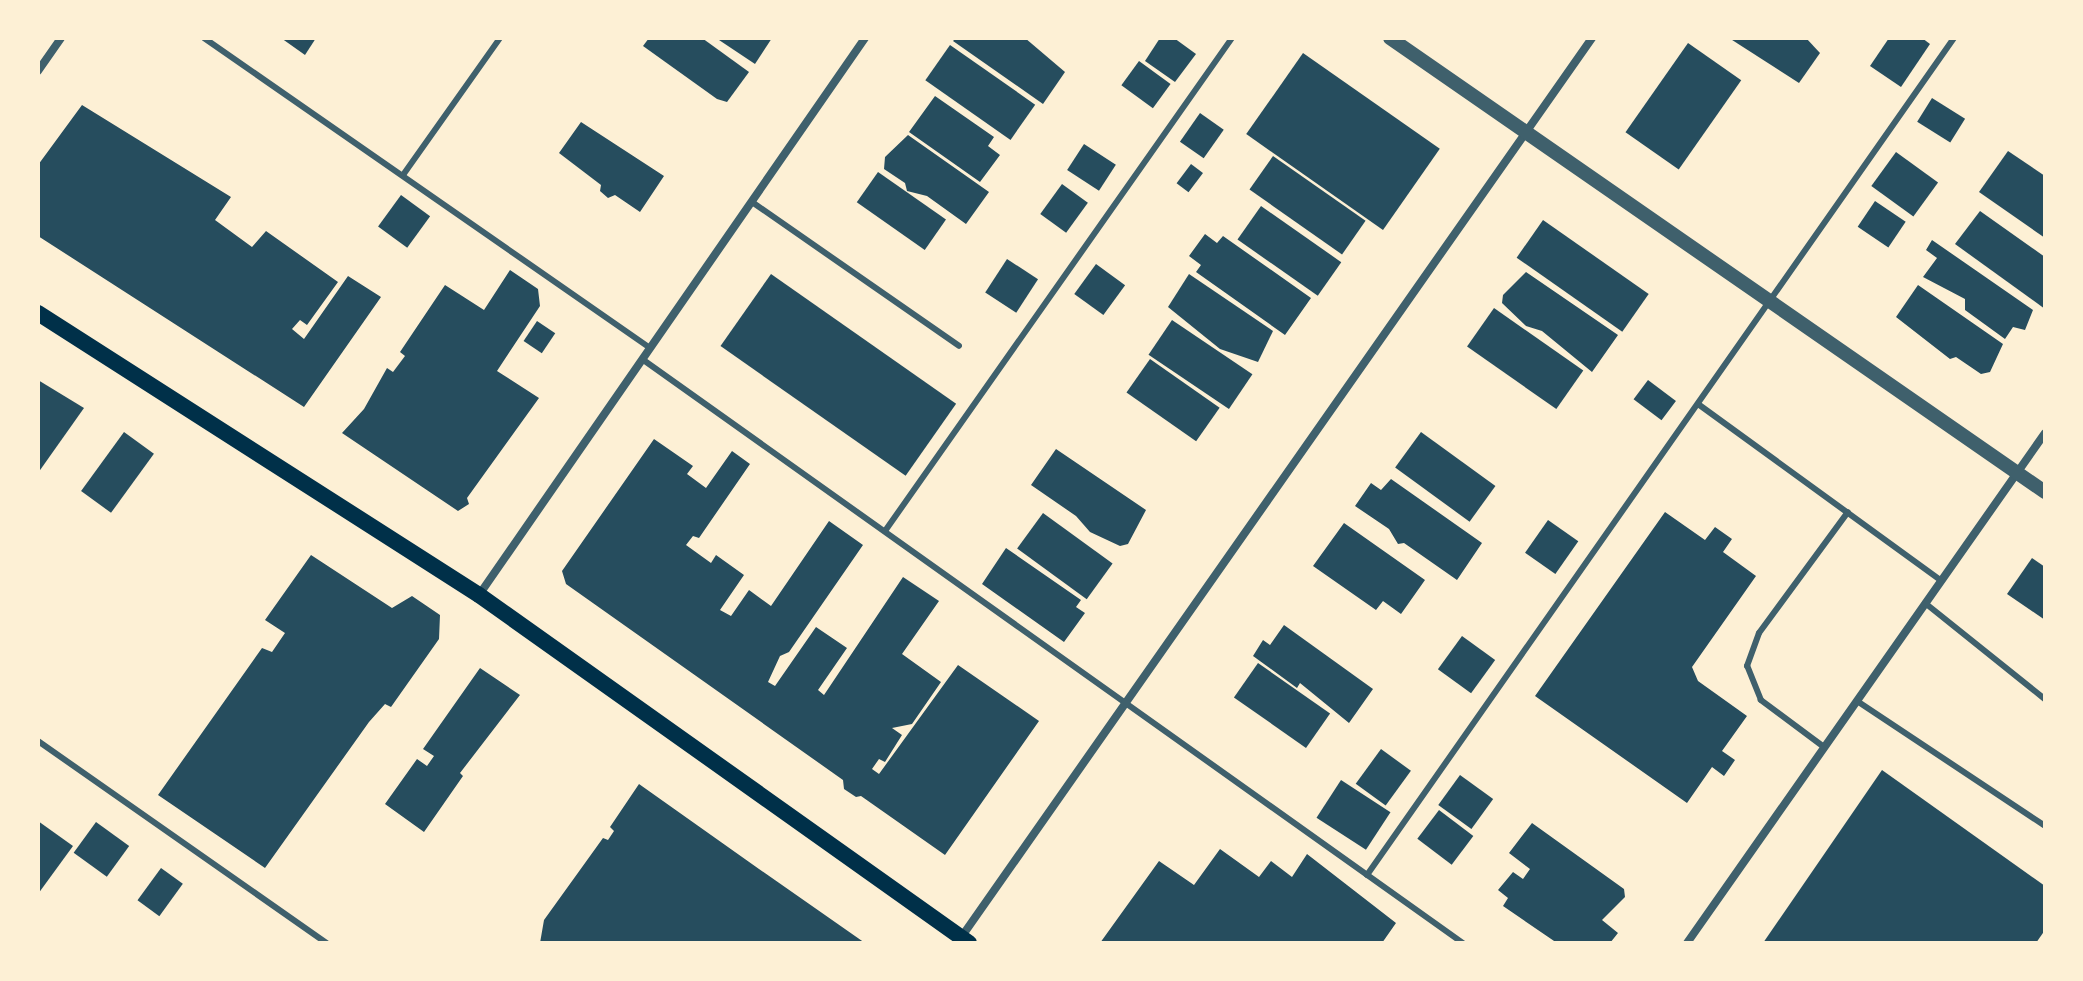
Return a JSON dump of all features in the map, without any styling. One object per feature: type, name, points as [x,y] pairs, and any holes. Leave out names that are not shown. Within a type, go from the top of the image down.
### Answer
[{"type":"main road","points":[[38,313],[479,595],[963,941]]},
{"type":"street","points":[[38,71],[61,38]]},
{"type":"street","points":[[479,595],[865,38]]},
{"type":"street","points":[[1390,38],[2045,492]]},
{"type":"street","points":[[963,941],[1592,38]]},
{"type":"street","points":[[1687,943],[2045,433]]},
{"type":"lane","points":[[204,38],[650,348]]},
{"type":"lane","points":[[403,175],[500,38]]},
{"type":"lane","points":[[885,531],[1232,38]]},
{"type":"lane","points":[[1367,875],[1954,38]]},
{"type":"lane","points":[[752,202],[959,346]]},
{"type":"lane","points":[[642,359],[1463,943]]},
{"type":"lane","points":[[1698,404],[1942,581]]},
{"type":"lane","points":[[1824,747],[1761,700],[1747,666],[1759,633],[1848,512]]},
{"type":"lane","points":[[1925,603],[2045,699]]},
{"type":"lane","points":[[1857,701],[2045,826]]},
{"type":"lane","points":[[38,741],[327,943]]},
{"type":"building","points":[[281,38],[316,38],[305,55]]},
{"type":"building","points":[[649,38],[702,38],[749,72],[727,102],[717,99],[643,46]]},
{"type":"building","points":[[716,38],[772,38],[755,64]]},
{"type":"building","points":[[956,38],[1025,38],[1065,72],[1043,104],[953,41]]},
{"type":"building","points":[[1160,38],[1174,38],[1196,54],[1175,82],[1145,61]]},
{"type":"building","points":[[1729,38],[1806,38],[1820,53],[1799,83]]},
{"type":"building","points":[[1889,38],[1922,38],[1930,44],[1901,87],[1870,66]]},
{"type":"building","points":[[1688,43],[1741,80],[1679,170],[1625,132]]},
{"type":"building","points":[[950,45],[1035,105],[1011,140],[925,80]]},
{"type":"building","points":[[1303,53],[1440,149],[1383,230],[1246,134]]},
{"type":"building","points":[[1139,61],[1171,84],[1153,108],[1121,85]]},
{"type":"building","points":[[935,96],[994,137],[988,146],[1000,155],[980,182],[909,132]]},
{"type":"building","points":[[1932,98],[1965,119],[1950,142],[1917,122]]},
{"type":"building","points":[[82,105],[231,197],[215,220],[252,247],[266,231],[338,282],[307,325],[300,320],[292,329],[304,339],[348,276],[381,297],[304,407],[38,236],[38,165]]},
{"type":"building","points":[[1200,113],[1224,130],[1204,158],[1180,142]]},
{"type":"building","points":[[581,122],[664,176],[640,212],[615,195],[608,198],[600,191],[601,185],[559,153]]},
{"type":"building","points":[[908,135],[989,192],[966,224],[927,196],[907,191],[905,183],[884,169],[885,157]]},
{"type":"building","points":[[1084,144],[1116,165],[1099,191],[1067,170]]},
{"type":"building","points":[[2008,151],[2045,176],[2045,238],[1979,192]]},
{"type":"building","points":[[1896,152],[1938,183],[1913,217],[1871,186]]},
{"type":"building","points":[[1273,156],[1366,221],[1342,254],[1249,190]]},
{"type":"building","points":[[1191,164],[1203,173],[1189,192],[1177,183]]},
{"type":"building","points":[[878,172],[946,220],[925,250],[857,202]]},
{"type":"building","points":[[1062,184],[1088,203],[1066,233],[1040,214]]},
{"type":"building","points":[[401,195],[430,216],[407,248],[378,227]]},
{"type":"building","points":[[1875,201],[1906,222],[1888,247],[1858,227]]},
{"type":"building","points":[[1261,206],[1341,262],[1318,296],[1237,240]]},
{"type":"building","points":[[1980,211],[2045,257],[2045,309],[1955,244]]},
{"type":"building","points":[[1543,220],[1649,294],[1622,332],[1517,258]]},
{"type":"building","points":[[1205,234],[1217,243],[1223,236],[1311,298],[1285,335],[1196,272],[1201,265],[1189,256]]},
{"type":"building","points":[[1932,240],[2033,310],[2025,330],[2013,327],[2005,339],[1965,310],[1965,299],[1923,277],[1937,258],[1926,250]]},
{"type":"building","points":[[1007,259],[1038,279],[1016,313],[985,293]]},
{"type":"building","points":[[1096,264],[1125,285],[1103,315],[1074,294]]},
{"type":"building","points":[[510,270],[538,289],[540,306],[497,371],[539,398],[467,498],[469,504],[458,511],[342,433],[364,409],[387,368],[393,372],[405,356],[400,352],[445,285],[484,310]]},
{"type":"building","points":[[1526,272],[1618,335],[1592,372],[1542,331],[1526,326],[1502,303],[1503,295]]},
{"type":"building","points":[[771,274],[956,404],[906,476],[721,346]]},
{"type":"building","points":[[1189,274],[1273,331],[1258,362],[1220,349],[1168,307]]},
{"type":"building","points":[[1918,285],[2003,344],[1990,372],[1981,374],[1956,357],[1950,359],[1896,317]]},
{"type":"building","points":[[1494,308],[1583,371],[1556,409],[1467,347]]},
{"type":"building","points":[[1172,320],[1252,374],[1229,409],[1149,355]]},
{"type":"building","points":[[537,321],[555,333],[542,353],[524,341]]},
{"type":"building","points":[[1150,359],[1220,408],[1196,441],[1126,393]]},
{"type":"building","points":[[38,380],[84,408],[38,473]]},
{"type":"building","points":[[1648,380],[1676,401],[1662,420],[1634,399]]},
{"type":"building","points":[[124,432],[154,454],[111,513],[81,491]]},
{"type":"building","points":[[1421,432],[1495,486],[1470,522],[1395,468]]},
{"type":"building","points":[[654,439],[693,466],[687,474],[706,488],[732,451],[750,464],[699,538],[693,536],[686,545],[711,563],[716,555],[744,575],[720,610],[731,616],[749,590],[771,606],[829,521],[863,545],[789,652],[780,656],[768,682],[775,686],[816,627],[847,648],[818,690],[824,695],[903,577],[939,601],[902,654],[941,682],[912,724],[892,728],[902,735],[885,762],[879,759],[872,769],[879,774],[958,665],[1039,721],[945,855],[861,796],[856,797],[844,789],[843,780],[566,584],[562,571]]},
{"type":"building","points":[[1056,449],[1146,510],[1128,544],[1120,546],[1090,532],[1076,516],[1031,485]]},
{"type":"building","points":[[1391,479],[1482,543],[1457,580],[1404,543],[1398,544],[1389,529],[1355,506],[1371,483],[1381,490]]},
{"type":"building","points":[[1665,512],[1705,540],[1715,527],[1732,539],[1723,552],[1756,576],[1692,667],[1698,681],[1747,716],[1722,751],[1735,760],[1724,776],[1712,767],[1687,803],[1535,696]]},
{"type":"building","points":[[1043,513],[1113,564],[1087,599],[1017,549]]},
{"type":"building","points":[[1548,520],[1578,541],[1555,574],[1525,553]]},
{"type":"building","points":[[1344,523],[1425,580],[1401,614],[1383,601],[1376,610],[1313,566]]},
{"type":"building","points":[[1006,548],[1081,600],[1076,607],[1085,613],[1064,642],[982,584]]},
{"type":"building","points":[[311,555],[392,608],[412,596],[440,615],[439,639],[391,707],[385,704],[369,722],[265,868],[158,795],[262,648],[272,652],[285,633],[265,620]]},
{"type":"building","points":[[2032,558],[2045,567],[2045,620],[2007,594]]},
{"type":"building","points":[[1284,625],[1373,689],[1349,723],[1300,683],[1297,688],[1253,656],[1263,640],[1270,645]]},
{"type":"building","points":[[1462,636],[1495,660],[1471,693],[1438,669]]},
{"type":"building","points":[[1258,663],[1330,713],[1306,748],[1234,697]]},
{"type":"building","points":[[480,668],[520,695],[460,773],[463,776],[424,832],[385,804],[417,759],[427,766],[434,756],[423,749]]},
{"type":"building","points":[[1381,749],[1411,771],[1386,806],[1356,784]]},
{"type":"building","points":[[1882,770],[2045,886],[2045,930],[2036,943],[1763,943]]},
{"type":"building","points":[[1460,775],[1493,799],[1471,829],[1438,805]]},
{"type":"building","points":[[1341,780],[1390,812],[1366,850],[1316,818]]},
{"type":"building","points":[[639,784],[865,943],[540,943],[544,920],[603,838],[608,840],[614,831],[610,827]]},
{"type":"building","points":[[1439,810],[1473,836],[1452,865],[1417,839]]},
{"type":"building","points":[[38,821],[73,846],[38,894]]},
{"type":"building","points":[[96,822],[129,846],[107,877],[74,853]]},
{"type":"building","points":[[1532,823],[1624,889],[1625,897],[1602,920],[1618,933],[1610,943],[1557,943],[1503,906],[1508,898],[1498,890],[1513,872],[1523,879],[1530,869],[1509,853]]},
{"type":"building","points":[[1220,849],[1259,877],[1271,861],[1292,877],[1307,854],[1396,923],[1382,943],[1100,943],[1159,861],[1194,885]]},
{"type":"building","points":[[161,868],[183,884],[159,916],[137,900]]}]
